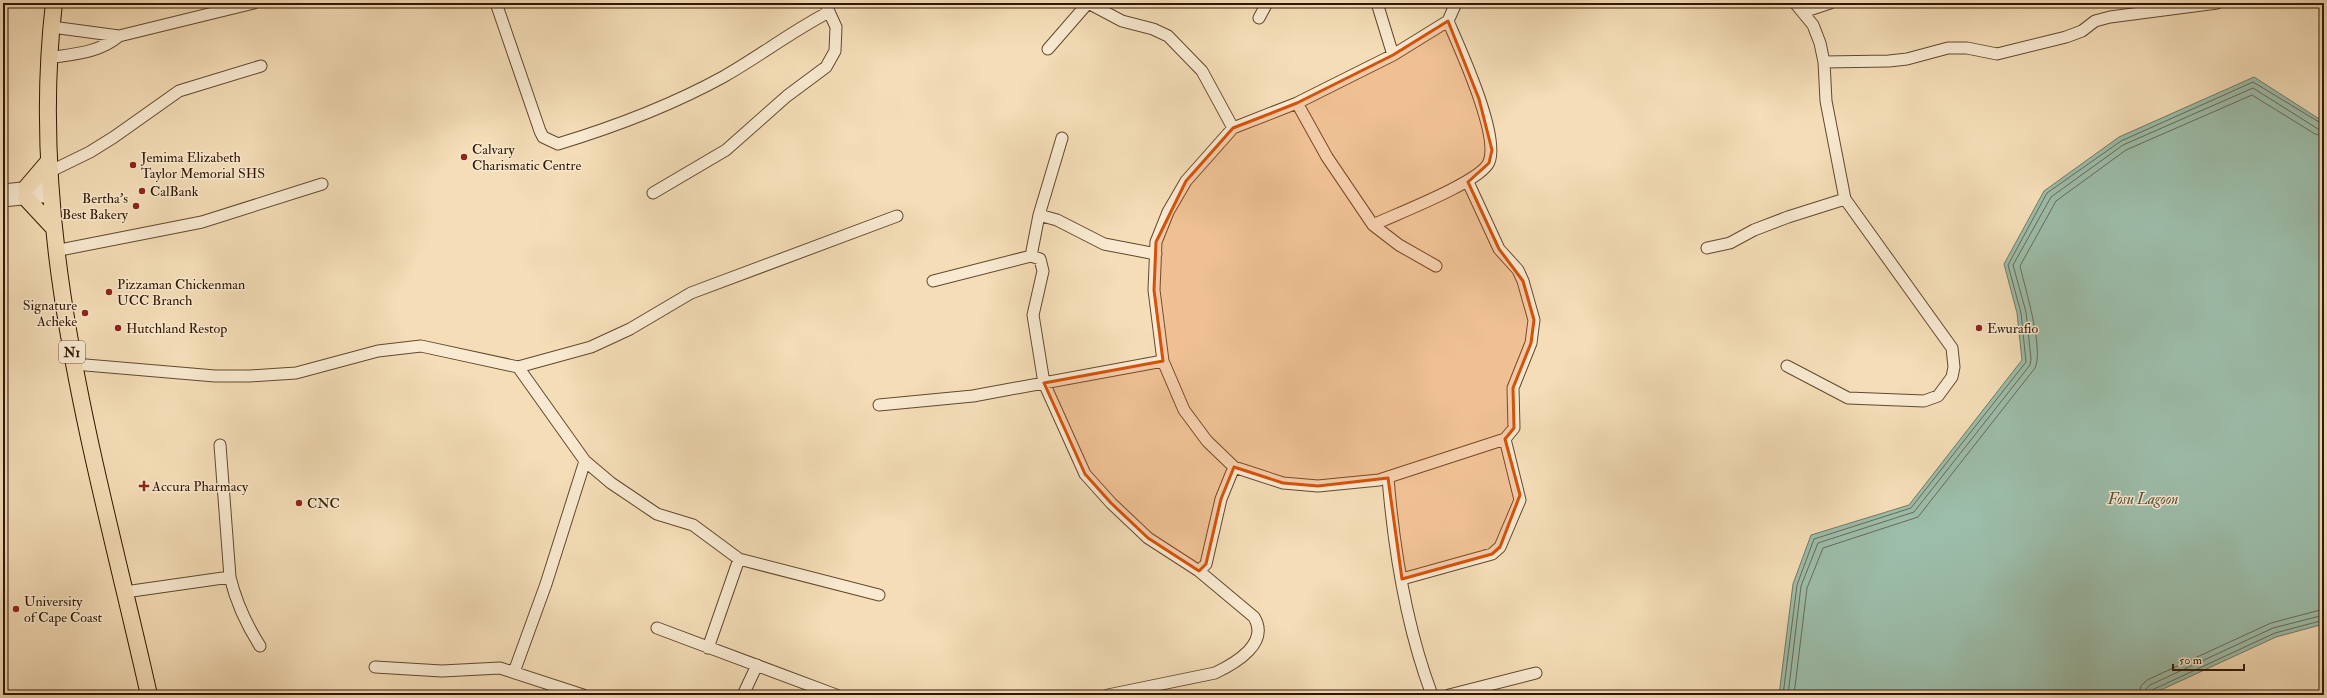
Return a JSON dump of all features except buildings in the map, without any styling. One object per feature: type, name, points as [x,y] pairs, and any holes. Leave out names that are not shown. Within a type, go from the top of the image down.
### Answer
[{"type":"highway","name":"N1","points":[[54,3],[48,58],[50,178],[56,251],[74,364],[149,695]]},
{"type":"highway","points":[[50,178],[26,193],[53,227]]},
{"type":"street","points":[[52,27],[118,36],[254,3]]},
{"type":"street","points":[[496,3],[540,131],[544,137],[551,142],[558,144],[683,96],[723,76],[790,33],[827,7],[836,27],[835,51],[826,67],[787,96],[726,150],[653,193]]},
{"type":"street","points":[[1048,49],[1088,3],[1122,21],[1153,29],[1168,36],[1202,71],[1233,128]]},
{"type":"street","points":[[1259,18],[1267,3]]},
{"type":"street","points":[[1377,3],[1393,55]]},
{"type":"street","points":[[1456,3],[1448,21],[1393,55],[1297,103],[1233,128],[1186,181],[1166,218],[1156,242],[1154,290],[1163,361],[1184,410],[1206,441],[1234,467],[1284,483],[1318,486],[1388,478],[1505,439],[1514,428],[1513,388],[1531,343],[1534,320],[1523,281],[1518,270],[1499,249],[1468,182]]},
{"type":"street","points":[[1787,366],[1848,398],[1924,401],[1938,396],[1952,377],[1954,367],[1952,348],[1845,199],[1826,101],[1824,62],[1820,44],[1813,26],[1795,3]]},
{"type":"street","points":[[1803,12],[1830,3]]},
{"type":"street","points":[[1824,62],[1889,61],[1907,59],[1948,48],[1967,48],[1997,54],[2066,37],[2082,31],[2095,21],[2110,17],[2216,3]]},
{"type":"street","points":[[1374,225],[1468,182],[1489,163],[1492,150],[1487,121],[1448,21]]},
{"type":"street","points":[[48,58],[92,50],[108,45],[118,36]]},
{"type":"street","points":[[3,201],[26,193],[50,178],[108,141],[179,91],[192,85],[261,66]]},
{"type":"street","points":[[1297,103],[1327,157],[1374,225],[1400,245],[1436,266]]},
{"type":"street","points":[[1032,256],[1039,215],[1062,138]]},
{"type":"street","points":[[56,251],[202,222],[322,184]]},
{"type":"street","points":[[3,190],[26,193]]},
{"type":"street","points":[[1708,248],[1730,243],[1754,230],[1788,217],[1845,199]]},
{"type":"street","points":[[1039,215],[1057,220],[1104,244],[1156,254]]},
{"type":"street","points":[[74,364],[215,376],[250,376],[296,372],[378,351],[421,346],[518,367],[591,347],[630,329],[691,293],[897,216]]},
{"type":"street","points":[[933,281],[1032,256],[1040,259],[1043,271],[1033,315],[1044,384],[1086,474],[1110,503],[1148,538],[1184,563],[1199,571],[1254,617],[1260,626],[1258,637],[1250,648],[1231,665],[1215,673],[1108,695]]},
{"type":"street","points":[[879,405],[974,396],[1163,361]]},
{"type":"street","points":[[518,367],[586,461],[611,483],[657,514],[692,525],[738,559],[879,596]]},
{"type":"street","points":[[1402,579],[1492,554],[1500,547],[1520,500],[1505,439]]},
{"type":"street","points":[[220,445],[230,576],[246,625],[260,646]]},
{"type":"street","points":[[514,672],[546,584],[586,461]]},
{"type":"street","points":[[1199,571],[1206,564],[1221,499],[1234,467]]},
{"type":"street","points":[[1388,478],[1402,579],[1412,628],[1432,695]]},
{"type":"street","points":[[708,648],[738,559]]},
{"type":"street","points":[[126,592],[230,576]]},
{"type":"street","points":[[657,628],[836,695]]},
{"type":"street","points":[[743,695],[757,666]]},
{"type":"street","points":[[375,667],[442,671],[500,668],[583,695]]},
{"type":"street","points":[[1449,695],[1536,673]]},
{"type":"highlighted area","points":[[1448,21],[1479,99],[1492,150],[1489,163],[1468,182],[1499,249],[1523,281],[1534,320],[1531,343],[1513,388],[1514,428],[1505,439],[1520,495],[1500,547],[1492,554],[1402,579],[1388,478],[1318,486],[1283,483],[1234,467],[1221,499],[1206,564],[1199,571],[1148,538],[1111,503],[1085,474],[1044,383],[1163,361],[1154,290],[1156,242],[1186,181],[1233,128],[1297,103],[1393,55]]},
{"type":"water","name":"Fosu Lagoon","points":[[2254,77],[2324,122],[2324,624],[2276,637],[2150,695],[1779,695],[1793,584],[1811,535],[1909,505],[2022,360],[2017,313],[2004,264],[2044,191],[2119,137]]},
{"type":"place","name":"Calvary Charismatic Centre","points":[[464,157]]},
{"type":"place","name":"Jemima Elizabeth Taylor Memorial SHS","points":[[133,165]]},
{"type":"place","name":"CalBank","points":[[142,191]]},
{"type":"place","name":"Bertha's Best Bakery","points":[[136,206]]},
{"type":"place","name":"Pizzaman Chickenman UCC Branch","points":[[109,292]]},
{"type":"place","name":"Signature Acheke","points":[[85,313]]},
{"type":"place","name":"Hutchland Restop","points":[[118,328]]},
{"type":"place","name":"Ewurafio","points":[[1979,328]]},
{"type":"place","name":"Accura Pharmacy","points":[[144,486]]},
{"type":"place","name":"CNC","points":[[299,503]]},
{"type":"place","name":"University of Cape Coast","points":[[16,609]]}]
